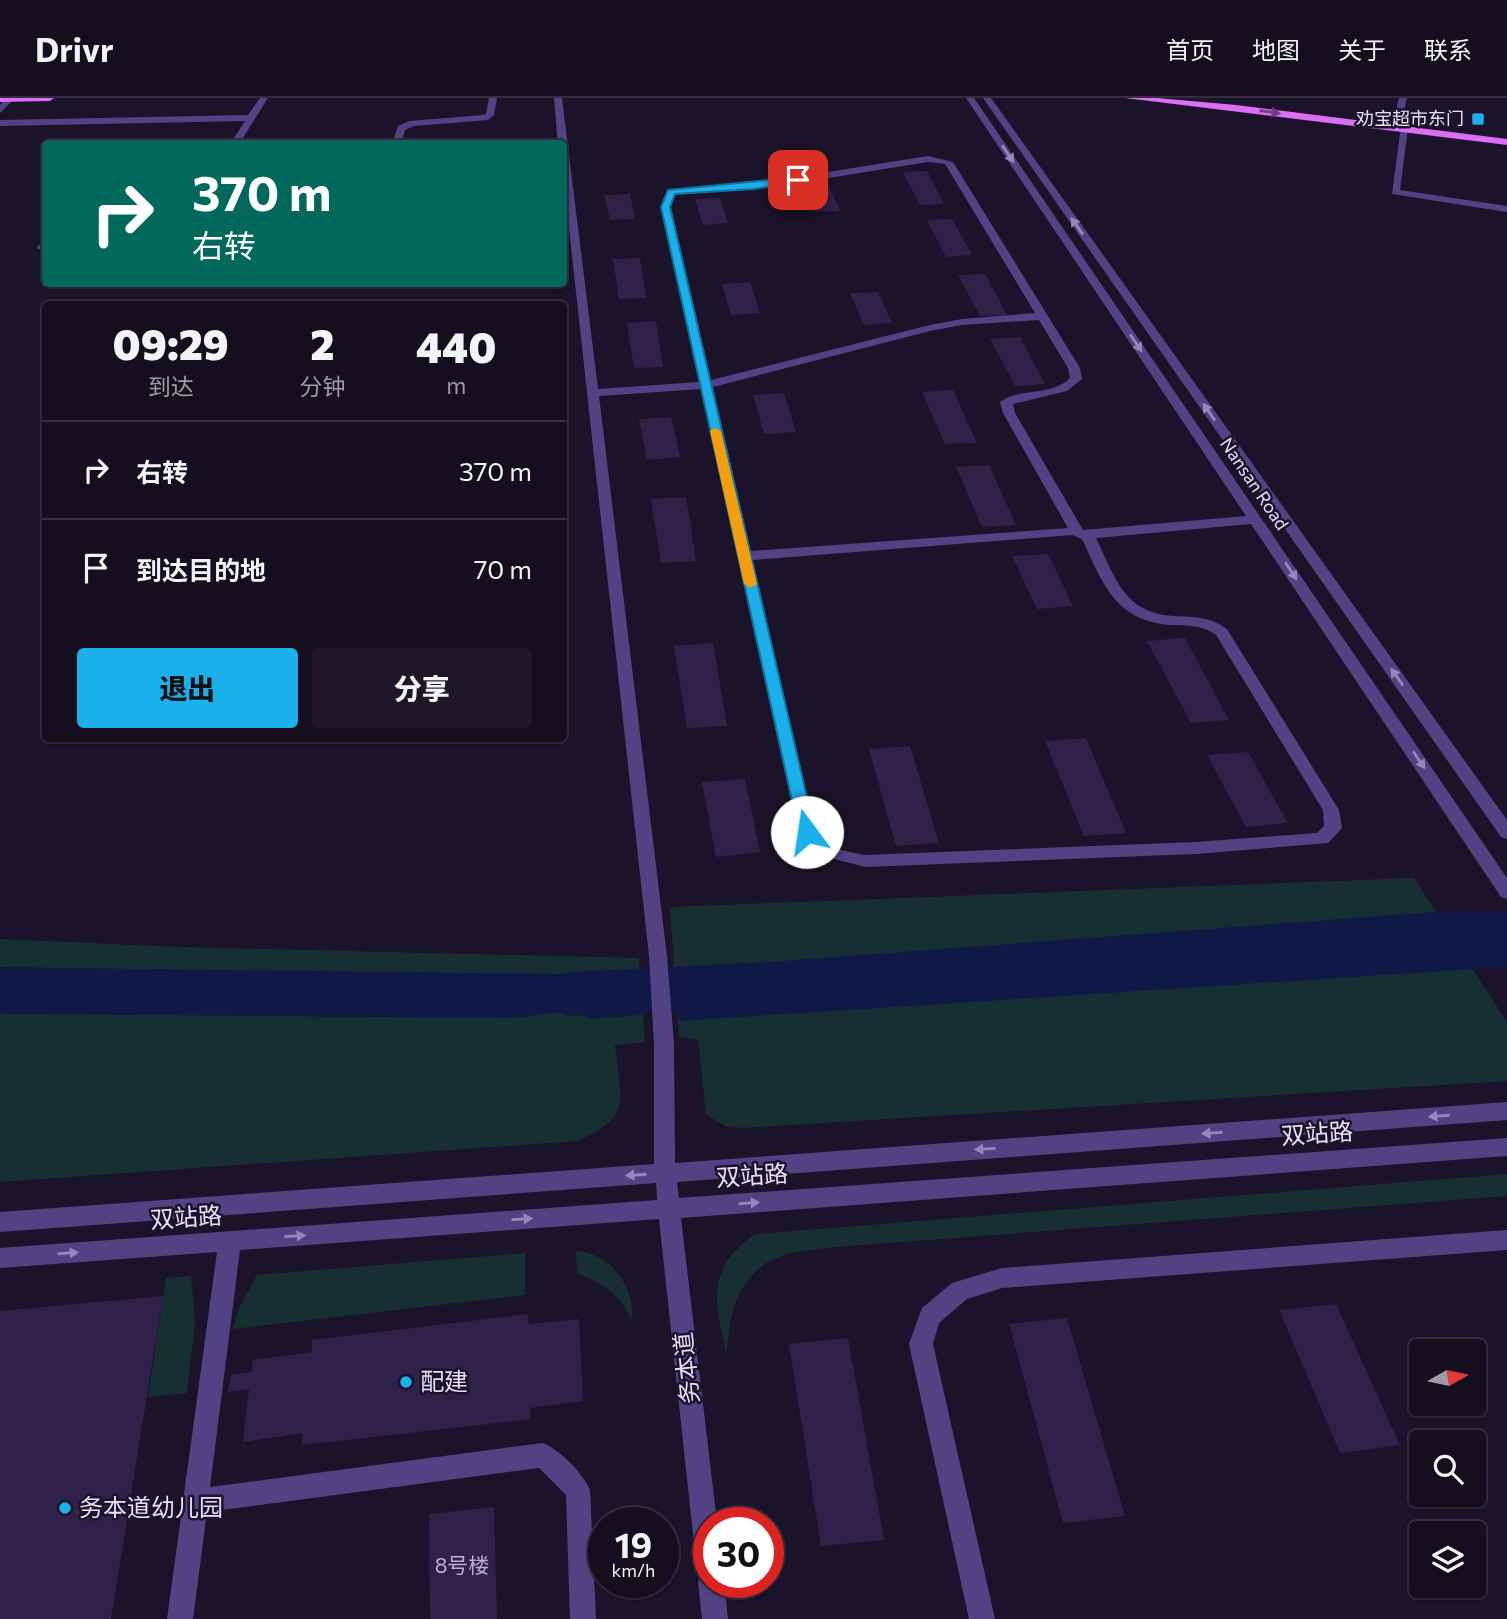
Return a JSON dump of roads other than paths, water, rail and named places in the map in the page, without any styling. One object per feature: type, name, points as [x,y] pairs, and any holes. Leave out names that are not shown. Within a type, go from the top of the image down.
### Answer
[{"type":"main road","points":[[0,99],[50,98]]},
{"type":"main road","points":[[1129,98],[1507,142]]},
{"type":"main road","points":[[1387,114],[1410,117]]},
{"type":"street","points":[[237,140],[264,98]]},
{"type":"street","points":[[397,140],[401,128],[412,123],[490,116],[493,98]]},
{"type":"street","name":"务本道","points":[[558,98],[562,140]]},
{"type":"street","name":"Nansan Road","points":[[970,98],[1507,892]]},
{"type":"street","name":"Nansan Road","points":[[987,98],[1507,833]]},
{"type":"street","points":[[1399,115],[1403,98]]},
{"type":"street","points":[[0,110],[10,99]]},
{"type":"street","points":[[0,123],[198,115],[251,118]]},
{"type":"street","points":[[1404,128],[1395,192],[1507,209]]},
{"type":"street","points":[[940,159],[948,162],[1041,316],[1074,368],[1076,380],[1063,391],[1020,396],[1006,402],[1009,413],[1124,605],[1150,617],[1168,620],[1187,618],[1208,622],[1222,632],[1331,810],[1333,828],[1322,839],[1196,848],[865,860],[836,856],[818,849],[807,832],[666,207],[671,192],[772,184],[940,159]]},
{"type":"street","name":"务本道","points":[[567,179],[658,956],[664,1044],[665,1173],[703,1507]]},
{"type":"street","points":[[592,393],[705,385],[930,328],[962,322],[1041,316]]},
{"type":"street","points":[[744,556],[1256,519]]},
{"type":"street","name":"双站路","points":[[0,1222],[1507,1111]]},
{"type":"street","name":"双站路","points":[[0,1258],[1507,1147]]},
{"type":"street","points":[[982,1619],[920,1344],[930,1316],[960,1290],[1002,1278],[1507,1240]]},
{"type":"street","points":[[180,1619],[230,1241]]},
{"type":"street","points":[[195,1501],[543,1455],[578,1490],[583,1619]]},
{"type":"street","points":[[713,1598],[715,1619]]},
{"type":"waterway","points":[[571,994],[744,985]]},
{"type":"place","name":"劝宝超市东门","points":[[1478,119]]},
{"type":"place","name":"配建","points":[[406,1382]]},
{"type":"place","name":"务本道幼儿园","points":[[65,1508]]}]
